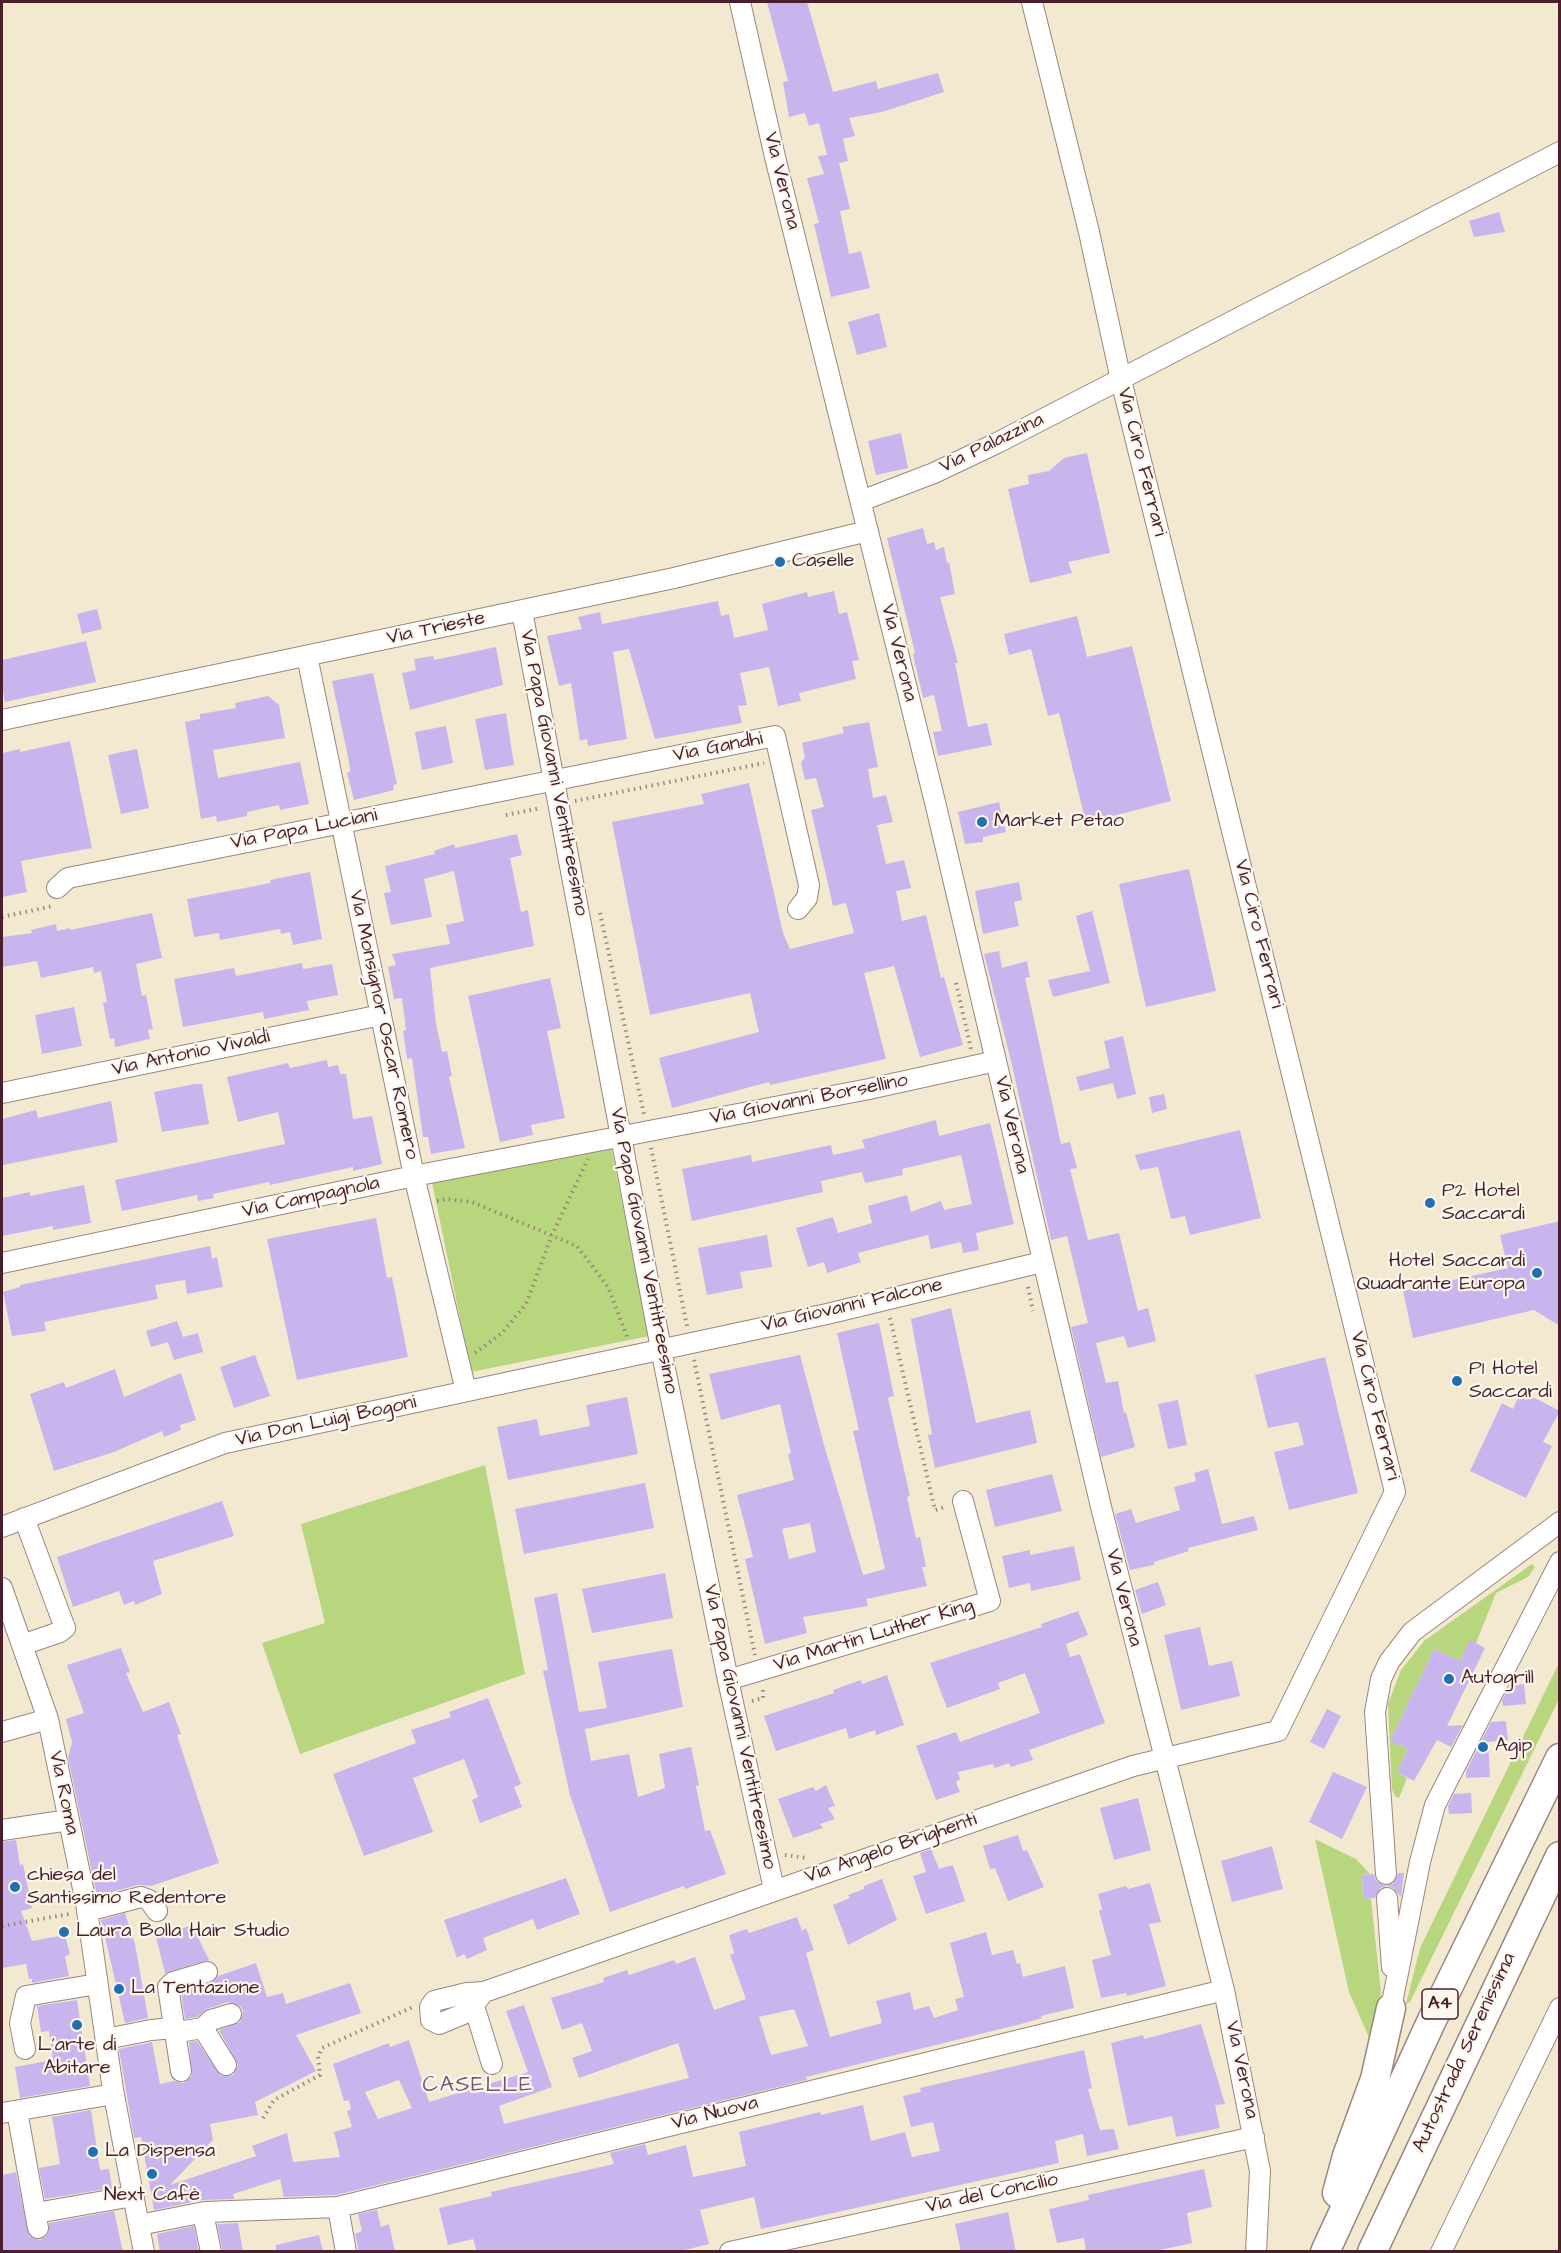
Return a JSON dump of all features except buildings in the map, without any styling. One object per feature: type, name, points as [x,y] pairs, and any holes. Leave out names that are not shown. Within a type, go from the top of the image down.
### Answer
[{"type":"highway","name":"A4","points":[[1324,2252],[1432,2020],[1560,1758]]},
{"type":"highway","name":"Autostrada Serenissima","points":[[1372,2252],[1560,1856]]},
{"type":"highway","points":[[1324,2252],[1347,2156],[1375,2079],[1393,1999]]},
{"type":"street","name":"Via Verona","points":[[740,2],[775,157],[861,501],[996,1061],[1042,1262],[1163,1758],[1224,1990],[1260,2171],[1256,2252]]},
{"type":"street","name":"Via Ciro Ferrari","points":[[1032,2],[1089,232],[1120,380],[1395,1492],[1278,1731],[1163,1758]]},
{"type":"street","name":"Via Palazzina","points":[[861,501],[934,473],[1120,380],[1560,152]]},
{"type":"street","name":"Via Trieste","points":[[2,720],[674,578],[868,531]]},
{"type":"street","name":"Via Papa Giovanni Ventitreesimo","points":[[522,610],[661,1349],[728,1680],[774,1889]]},
{"type":"street","name":"Via Monsignor Oscar Romero","points":[[307,656],[414,1176],[466,1391]]},
{"type":"street","name":"Via Gandhi","points":[[555,780],[775,736],[809,885],[807,898],[798,909]]},
{"type":"street","name":"Via Papa Luciani","points":[[58,888],[68,878],[555,780]]},
{"type":"street","name":"Via Antonio Vivaldi","points":[[2,1094],[381,1015]]},
{"type":"street","name":"Via Giovanni Borsellino","points":[[621,1135],[869,1089],[996,1061]]},
{"type":"street","name":"Via Campagnola","points":[[2,1263],[621,1135]]},
{"type":"street","name":"Via Giovanni Falcone","points":[[661,1349],[1042,1262]]},
{"type":"street","name":"Via Don Luigi Bogoni","points":[[2,1527],[225,1443],[661,1349]]},
{"type":"street","name":"Via Martin Luther King","points":[[728,1680],[990,1601],[963,1501]]},
{"type":"street","points":[[22,1645],[60,1632],[65,1628],[24,1518]]},
{"type":"street","points":[[1386,1874],[1375,1712],[1381,1679],[1389,1662],[1412,1632],[1560,1522]]},
{"type":"street","points":[[1393,1999],[1420,1862],[1435,1805],[1560,1562]]},
{"type":"street","name":"Via Roma","points":[[2,1588],[48,1719],[87,1911],[114,2094],[144,2252]]},
{"type":"street","points":[[2,1732],[48,1719]]},
{"type":"street","name":"Via Angelo Brighenti","points":[[434,2001],[467,1993],[479,1999],[774,1889],[1163,1758]]},
{"type":"street","points":[[2,1830],[69,1820]]},
{"type":"street","points":[[87,1911],[141,1897],[149,1900],[157,1911]]},
{"type":"street","points":[[1387,1898],[1393,1999]]},
{"type":"street","points":[[182,2071],[168,1987],[173,1982],[207,1972]]},
{"type":"street","points":[[25,2049],[20,2023],[26,1996],[97,1984]]},
{"type":"street","name":"Via Nuova","points":[[139,2225],[203,2213],[338,2207],[1224,1990]]},
{"type":"street","points":[[479,1999],[492,2064]]},
{"type":"street","points":[[1441,2252],[1560,2008]]},
{"type":"street","points":[[106,2039],[174,2028],[184,2031],[203,2028],[211,2020],[231,2014]]},
{"type":"street","points":[[203,2028],[226,2065]]},
{"type":"street","points":[[114,2094],[9,2112],[37,2220],[133,2196]]},
{"type":"street","name":"Via del Concilio","points":[[730,2252],[1254,2137]]},
{"type":"street","points":[[338,2207],[346,2252]]},
{"type":"street","points":[[203,2213],[211,2252]]},
{"type":"path","points":[[579,813],[576,801],[780,760]]},
{"type":"path","points":[[2,917],[62,904],[58,888]]},
{"type":"path","points":[[598,903],[758,1671],[765,1695],[763,1698],[750,1702],[749,1708]]},
{"type":"path","points":[[460,1365],[502,1333],[526,1304],[552,1235],[588,1165],[590,1142]]},
{"type":"path","points":[[421,1204],[446,1199],[472,1203],[577,1246],[608,1287],[632,1355]]},
{"type":"path","points":[[886,1299],[935,1510],[963,1501]]},
{"type":"path","points":[[781,1850],[791,1858],[815,1856]]},
{"type":"path","points":[[2,1926],[87,1911]]},
{"type":"path","points":[[263,2118],[274,2100],[320,2075],[318,2057],[322,2048],[415,2006],[434,2001]]},
{"type":"green space","points":[[611,1147],[649,1336],[471,1372],[432,1182]]},
{"type":"green space","points":[[485,1465],[525,1674],[300,1754],[262,1643],[325,1623],[301,1524]]},
{"type":"green space","points":[[1532,1564],[1535,1567],[1528,1577],[1496,1593],[1476,1643],[1470,1641],[1460,1661],[1434,1649],[1390,1741],[1408,1749],[1397,1772],[1407,1778],[1399,1798],[1396,1797],[1392,1790],[1388,1704],[1401,1670],[1424,1641]]},
{"type":"green space","points":[[1559,1663],[1559,1699],[1410,2002],[1406,2004],[1420,1948]]},
{"type":"green space","points":[[1315,1839],[1356,1859],[1370,1874],[1362,1875],[1363,1898],[1371,1899],[1381,1993],[1372,2044],[1349,1992]]},
{"type":"place","name":"Caselle","points":[[780,562]]},
{"type":"place","name":"Market Petao","points":[[982,822]]},
{"type":"place","name":"P2 Hotel Saccardi","points":[[1430,1203]]},
{"type":"place","name":"Hotel Saccardi Quadrante Europa","points":[[1537,1273]]},
{"type":"place","name":"P1 Hotel Saccardi","points":[[1457,1381]]},
{"type":"place","name":"Autogrill","points":[[1449,1679]]},
{"type":"place","name":"Agip","points":[[1483,1747]]},
{"type":"place","name":"chiesa del Santissimo Redentore","points":[[15,1887]]},
{"type":"place","name":"Laura Bolla Hair Studio","points":[[64,1932]]},
{"type":"place","name":"La Tentazione","points":[[119,1989]]},
{"type":"place","name":"L'arte di Abitare","points":[[77,2025]]},
{"type":"place","name":"La Dispensa","points":[[93,2152]]},
{"type":"place","name":"Next Cafè","points":[[152,2174]]},
{"type":"district","name":"CASELLE","points":[[478,2086]]}]
